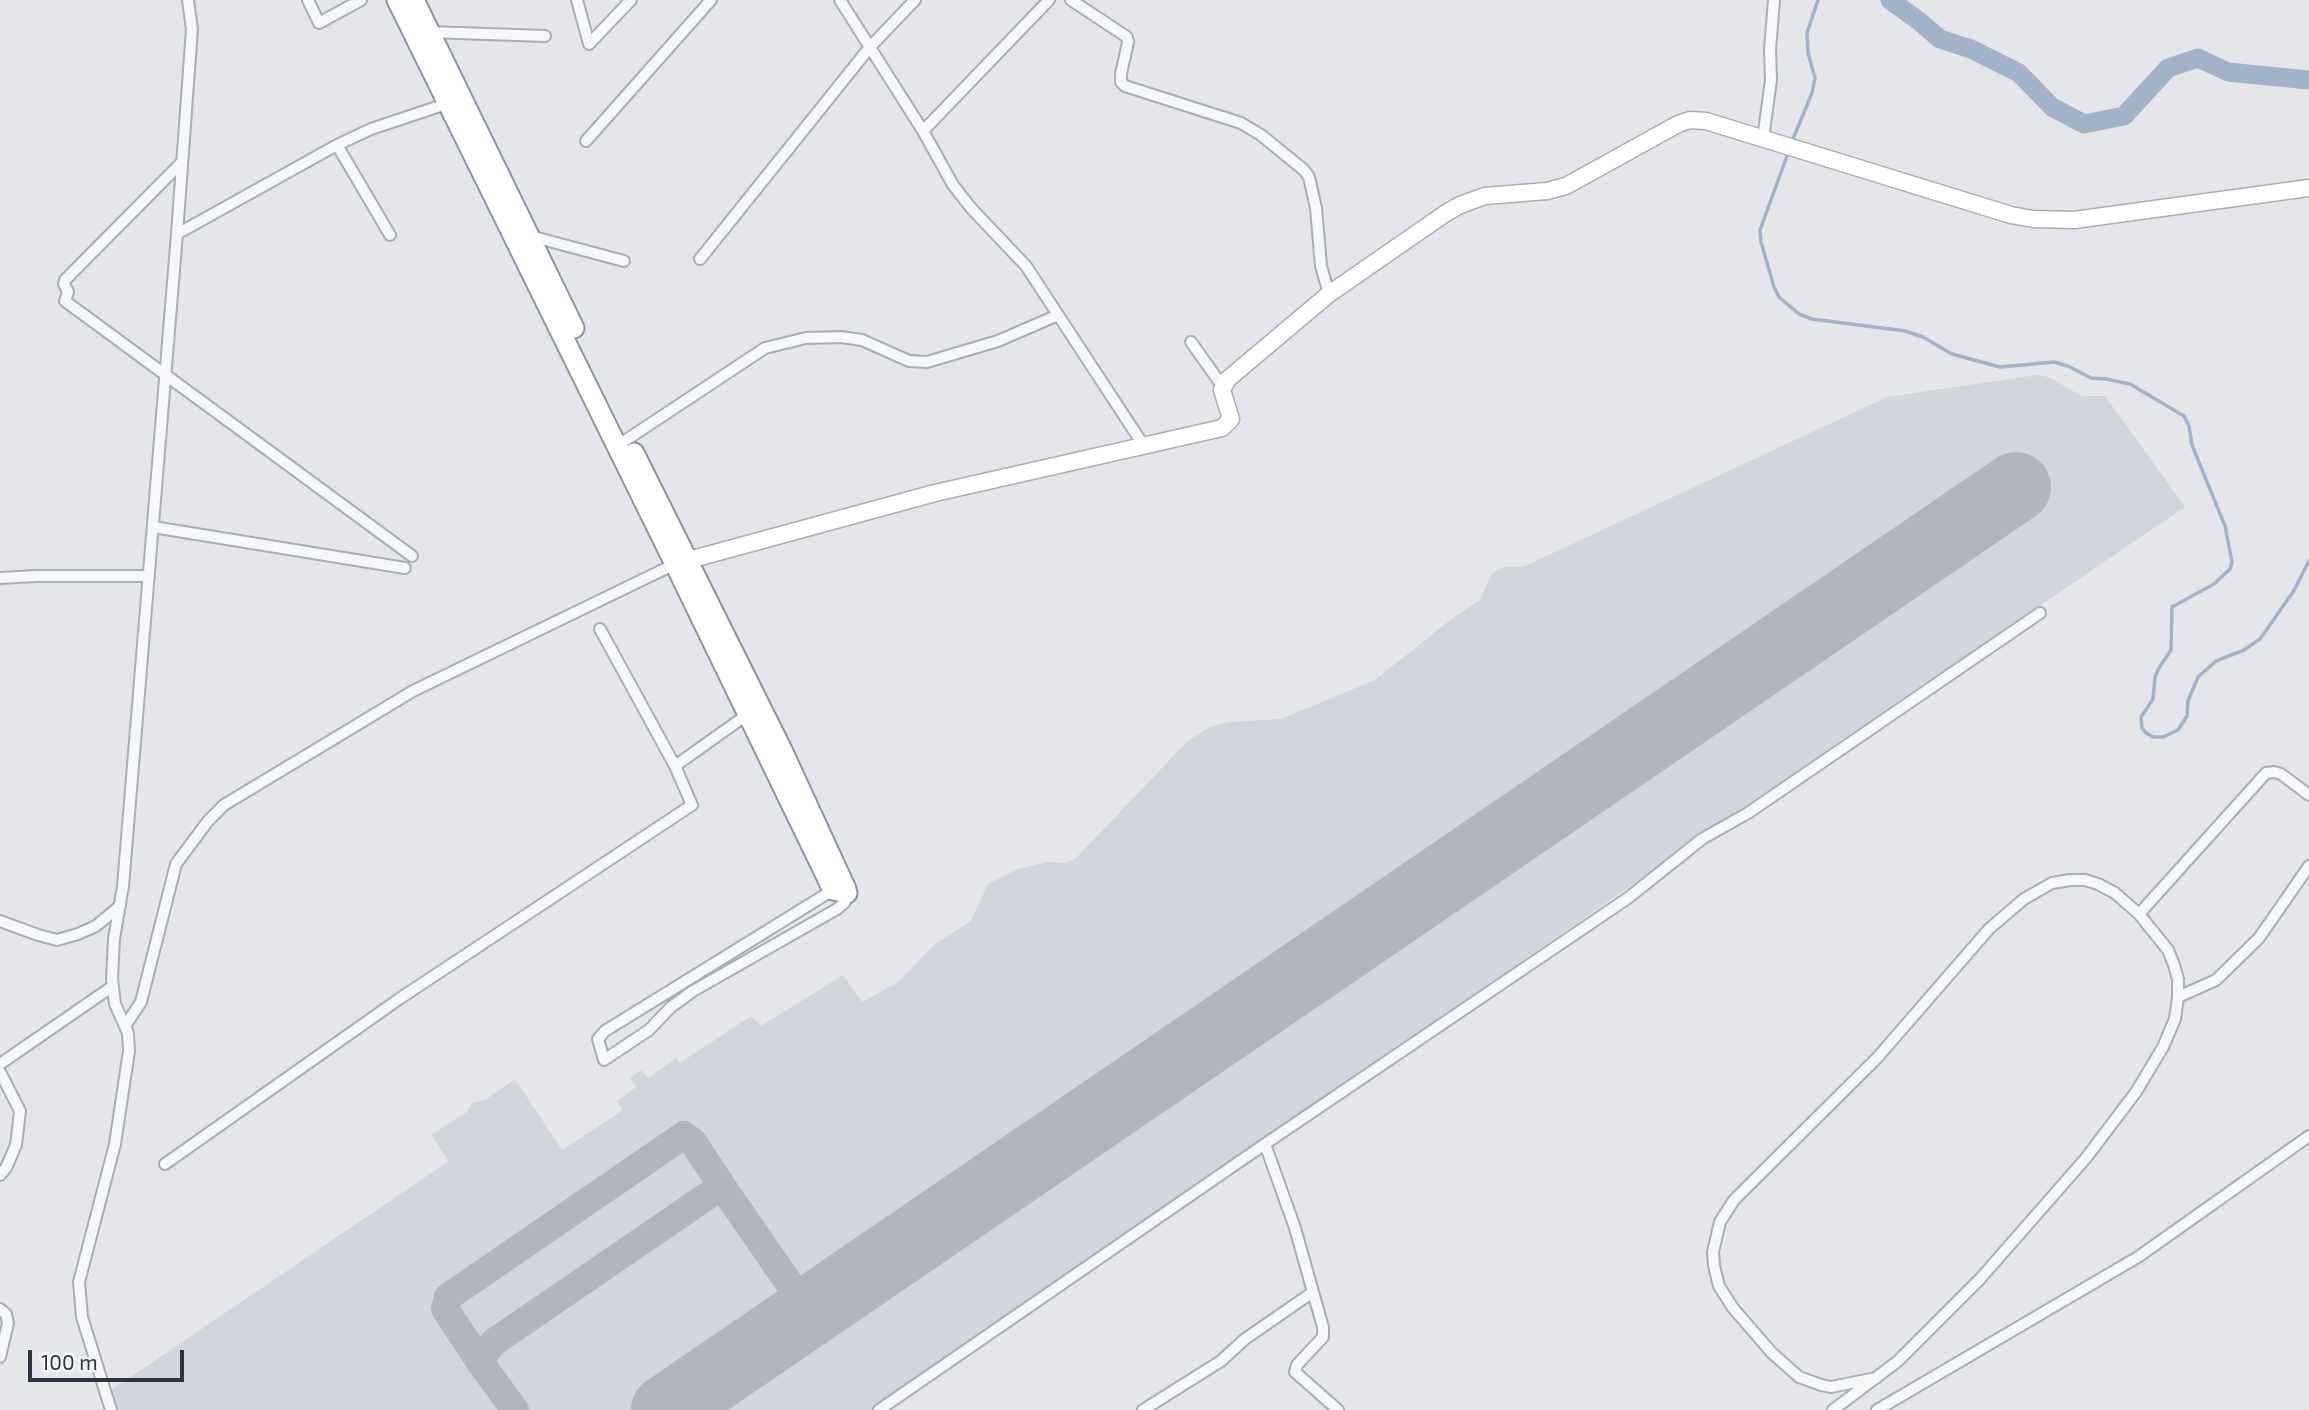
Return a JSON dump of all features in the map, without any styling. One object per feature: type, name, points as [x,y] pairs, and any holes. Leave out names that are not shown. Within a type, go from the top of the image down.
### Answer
[{"type":"highway","points":[[397,0],[422,34],[722,643],[788,762],[840,892]]},
{"type":"highway","points":[[414,0],[422,34]]},
{"type":"highway","points":[[496,184],[530,236],[622,443]]},
{"type":"highway","points":[[722,643],[748,714],[840,892]]},
{"type":"street","points":[[111,1410],[82,1317],[79,1282],[115,1144],[129,1051],[128,1033],[115,1004],[114,939],[120,906],[166,374],[192,29],[188,0]]},
{"type":"street","points":[[308,0],[319,23],[361,0]]},
{"type":"street","points":[[577,0],[587,42],[591,44],[631,0]]},
{"type":"street","points":[[586,141],[711,0]]},
{"type":"street","points":[[840,0],[923,131],[953,185],[1026,266],[1144,446]]},
{"type":"street","points":[[701,259],[870,47],[915,0]]},
{"type":"street","points":[[923,131],[1049,0]]},
{"type":"street","points":[[1071,0],[1126,37],[1128,42],[1121,74],[1121,82],[1125,86],[1241,123],[1261,135],[1304,170],[1309,177],[1316,208],[1321,266],[1329,294]]},
{"type":"street","points":[[1763,139],[1771,80],[1770,50],[1774,0]]},
{"type":"street","points":[[422,34],[545,36]]},
{"type":"street","points":[[177,234],[337,145],[371,129],[454,101]]},
{"type":"street","points":[[1223,387],[1235,372],[1329,294],[1460,205],[1485,196],[1547,191],[1566,186],[1678,124],[1690,120],[1706,121],[2011,215],[2049,221],[2074,220],[2309,188]]},
{"type":"street","points":[[337,145],[390,235]]},
{"type":"street","points":[[182,162],[64,282],[68,292],[64,299],[66,303],[412,556]]},
{"type":"street","points":[[530,236],[624,261]]},
{"type":"street","points":[[622,443],[765,348],[806,338],[841,337],[862,340],[909,361],[927,362],[998,341],[1059,315]]},
{"type":"street","points":[[125,1026],[141,1002],[176,864],[208,821],[224,805],[413,691],[682,561],[935,494],[1222,428],[1229,424],[1231,419],[1223,398],[1223,387],[1191,342]]},
{"type":"street","points":[[153,527],[405,568]]},
{"type":"street","points":[[0,579],[36,576],[149,576]]},
{"type":"street","points":[[879,1410],[1628,898],[1702,839],[1748,813],[2040,613]]},
{"type":"street","points":[[164,1164],[399,999],[690,807],[692,802],[675,766],[600,629]]},
{"type":"street","points":[[675,766],[748,714]]},
{"type":"street","points":[[2139,914],[2266,773],[2281,774],[2309,795]]},
{"type":"street","points":[[2178,997],[2216,980],[2259,938],[2309,866]]},
{"type":"street","points":[[1833,1410],[1876,1378],[1898,1361],[1980,1279],[2086,1157],[2136,1092],[2163,1047],[2175,1019],[2178,979],[2168,950],[2139,914],[2115,893],[2085,880],[2070,880],[2052,883],[2024,899],[1989,929],[1877,1058],[1734,1200],[1720,1222],[1713,1252],[1719,1286],[1733,1308],[1772,1353],[1799,1377],[1821,1385],[1831,1387],[1876,1378]]},
{"type":"street","points":[[840,892],[845,902],[837,909],[692,991],[671,1007],[649,1030],[604,1060],[598,1039],[605,1031],[840,892]]},
{"type":"street","points":[[0,921],[57,940],[96,926],[120,906]]},
{"type":"street","points":[[0,1064],[113,986]]},
{"type":"street","points":[[0,1072],[20,1111],[16,1145],[0,1175]]},
{"type":"street","points":[[1877,1410],[2138,1257],[2309,1136]]},
{"type":"street","points":[[1265,1144],[1295,1228],[1324,1327],[1323,1337],[1297,1365],[1295,1372],[1338,1410]]},
{"type":"street","points":[[1143,1410],[1221,1361],[1245,1339],[1313,1292]]},
{"type":"street","points":[[0,1309],[6,1314],[8,1323],[0,1357]]},
{"type":"shaded area","points":[[2037,375],[2048,377],[2082,396],[2105,396],[2185,507],[1855,731],[871,1410],[112,1410],[107,1393],[449,1161],[431,1135],[467,1112],[472,1103],[485,1100],[515,1079],[562,1150],[623,1110],[617,1101],[636,1087],[630,1078],[641,1070],[648,1078],[676,1058],[680,1063],[751,1016],[761,1026],[843,975],[862,1002],[897,983],[935,944],[971,921],[988,884],[1018,869],[1048,862],[1066,863],[1075,859],[1188,741],[1210,727],[1229,722],[1281,719],[1375,680],[1454,617],[1480,600],[1492,573],[1505,567],[1523,567],[1887,397]]},
{"type":"waterway","points":[[1793,139],[1812,93],[1815,78],[1808,53],[1807,33],[1818,0]]},
{"type":"waterway","points":[[1890,0],[1940,39],[1971,49],[2019,73],[2052,107],[2084,124],[2124,116],[2168,68],[2198,58],[2228,72],[2309,80]]},
{"type":"waterway","points":[[1787,156],[1760,230],[1774,287],[1779,297],[1799,314],[1812,319],[1905,331],[1923,337],[1952,354],[2000,367],[2054,362],[2091,378],[2130,384],[2184,416],[2189,426],[2192,445],[2225,526],[2232,562],[2230,569],[2214,584],[2172,607],[2171,650],[2159,668],[2155,677],[2153,699],[2141,717],[2145,732],[2153,737],[2163,737],[2178,730],[2187,716],[2188,701],[2198,677],[2216,661],[2244,650],[2260,639],[2293,592],[2309,561]]},
{"type":"taxiway","points":[[684,1135],[693,1142],[726,1192],[716,1190],[494,1342],[484,1354],[482,1365],[445,1309],[448,1297],[684,1135]]},
{"type":"taxiway","points":[[726,1192],[793,1289],[795,1309],[784,1330]]},
{"type":"taxiway","points":[[793,1289],[815,1298],[837,1293]]},
{"type":"taxiway","points":[[482,1365],[515,1410]]},
{"type":"runway","points":[[666,1410],[2016,487]]}]
